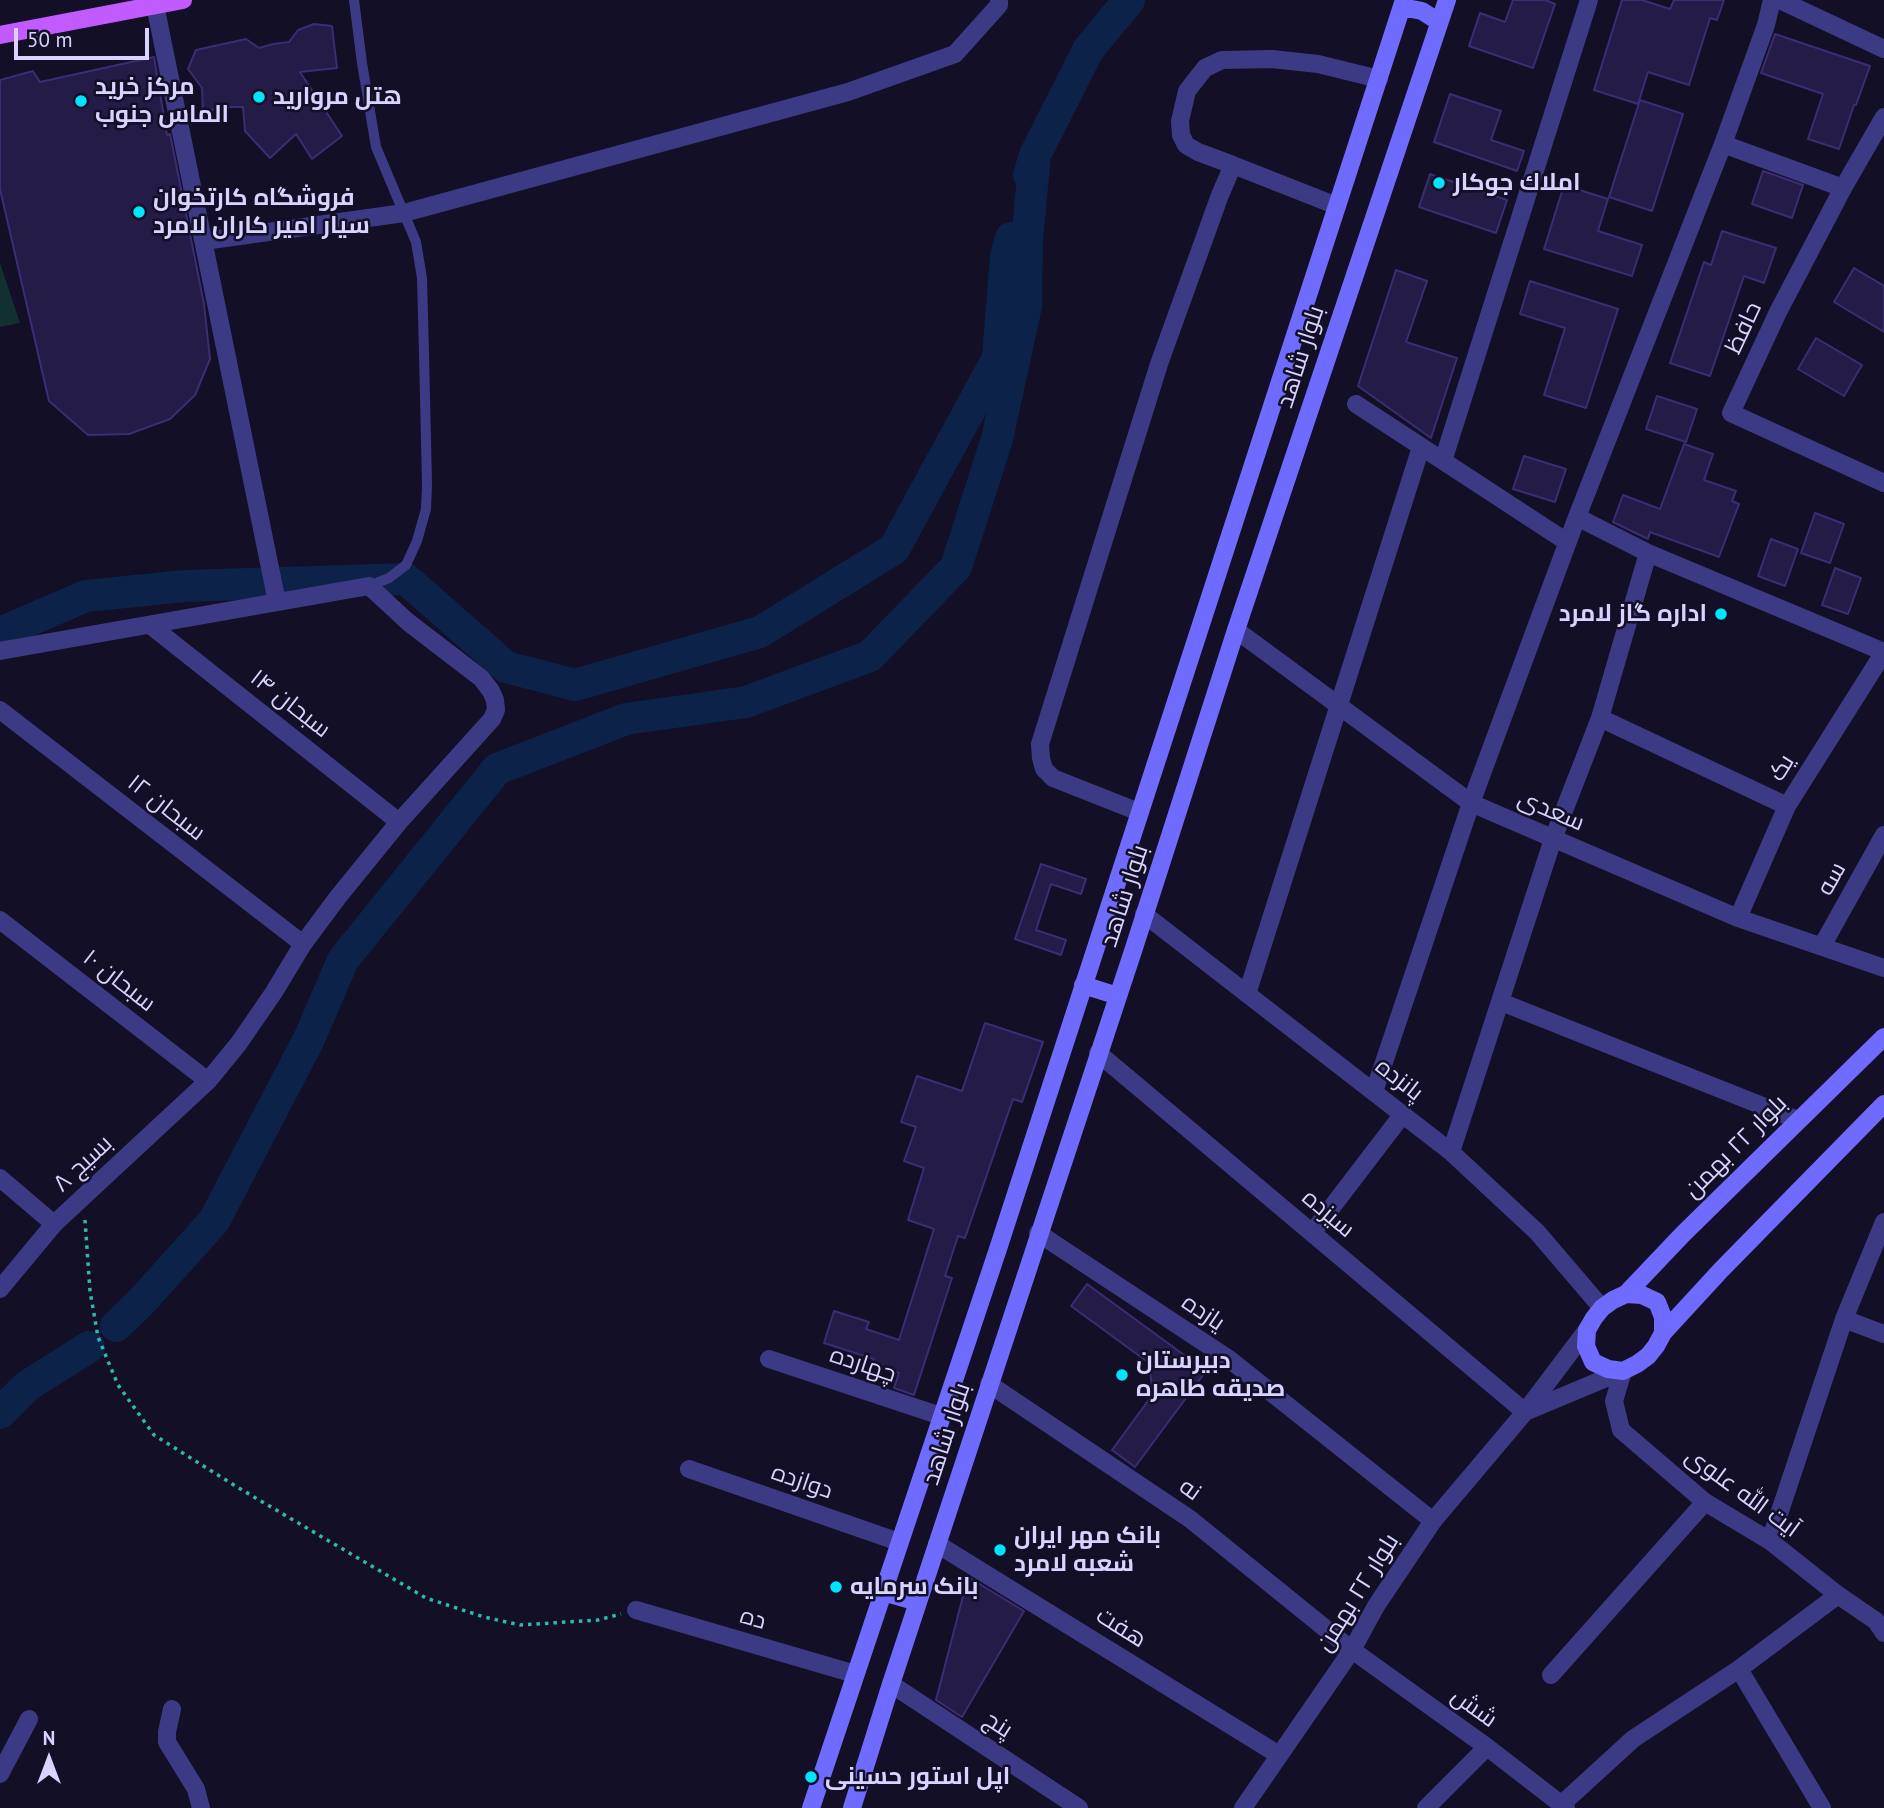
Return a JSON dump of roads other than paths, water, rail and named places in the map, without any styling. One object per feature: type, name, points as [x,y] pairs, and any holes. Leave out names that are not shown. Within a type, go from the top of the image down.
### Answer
[{"type":"main road","points":[[0,35],[183,0]]},
{"type":"main road","name":"بلوار شاهد","points":[[852,1808],[1236,631],[1447,0]]},
{"type":"main road","points":[[1403,5],[1431,15],[1439,22]]},
{"type":"main road","name":"بلوار شاهد","points":[[811,1808],[997,1252],[1403,5]]},
{"type":"main road","points":[[1083,985],[1118,996]]},
{"type":"main road","name":"بلوار ۲۲ بهمن","points":[[1626,1294],[1683,1234],[1884,1037]]},
{"type":"main road","points":[[1663,1333],[1663,1317],[1657,1302],[1642,1295],[1626,1294],[1602,1308],[1594,1318],[1587,1330],[1586,1346],[1593,1362],[1608,1369],[1623,1371],[1647,1356],[1663,1333],[1721,1270],[1881,1113]]},
{"type":"main road","points":[[883,1592],[918,1602]]},
{"type":"street","points":[[204,241],[404,213],[848,92],[955,54],[999,5],[999,0]]},
{"type":"street","points":[[1443,461],[1589,0]]},
{"type":"street","points":[[1374,1092],[1471,803],[1567,542],[1723,144],[1766,25],[1772,0]]},
{"type":"street","points":[[1780,0],[1884,49]]},
{"type":"street","points":[[155,5],[277,602]]},
{"type":"street","points":[[1337,206],[1186,145],[1181,135],[1180,121],[1187,91],[1205,68],[1222,60],[1318,64],[1379,79]]},
{"type":"street","name":"حافظ","points":[[1884,117],[1843,188],[1778,312],[1731,413],[1884,483]]},
{"type":"street","points":[[1723,144],[1843,188]]},
{"type":"street","points":[[1139,812],[1053,778],[1044,769],[1040,744],[1159,364],[1233,165]]},
{"type":"street","points":[[1356,404],[1567,542]]},
{"type":"street","points":[[1247,994],[1421,447]]},
{"type":"street","points":[[1577,517],[1648,554],[1884,652]]},
{"type":"street","points":[[1451,1152],[1553,839],[1600,718],[1648,554]]},
{"type":"street","points":[[0,652],[369,586]]},
{"type":"street","name":"بسیج ۸","points":[[0,1289],[54,1224],[208,1082],[239,1043],[303,944],[338,897],[399,822],[492,719],[496,710],[495,700],[481,678],[408,622],[369,586]]},
{"type":"street","name":"سبحان ۱۴","points":[[150,625],[399,822]]},
{"type":"street","name":"سعدی","points":[[1236,631],[1471,803],[1738,918],[1884,968]]},
{"type":"street","name":"یک","points":[[1738,918],[1787,806],[1884,652]]},
{"type":"street","name":"سبحان ۱۲","points":[[0,710],[303,944]]},
{"type":"street","points":[[1600,718],[1787,806]]},
{"type":"street","name":"سه","points":[[1822,946],[1884,835]]},
{"type":"street","name":"پانزده","points":[[1144,914],[1451,1152],[1537,1232],[1602,1308]]},
{"type":"street","name":"سبحان ۱۰","points":[[0,920],[208,1082]]},
{"type":"street","points":[[1501,1002],[1798,1120]]},
{"type":"street","name":"سیزده","points":[[1098,1053],[1525,1412]]},
{"type":"street","points":[[1312,1233],[1403,1114]]},
{"type":"street","points":[[0,1178],[54,1224]]},
{"type":"street","points":[[1770,1541],[1844,1319],[1884,1222]]},
{"type":"street","name":"یازده","points":[[1038,1233],[1229,1359],[1433,1521]]},
{"type":"street","points":[[1844,1319],[1884,1334]]},
{"type":"street","name":"بلوار ۲۲ بهمن","points":[[1243,1808],[1352,1650],[1376,1606],[1433,1521],[1525,1412],[1587,1330]]},
{"type":"street","name":"چهارده","points":[[768,1359],[941,1416]]},
{"type":"street","name":"بلوار ۲۲ بهمن","points":[[1525,1412],[1623,1371]]},
{"type":"street","name":"آیت الله علوی","points":[[1623,1371],[1614,1401],[1621,1430],[1705,1502],[1770,1541],[1875,1621],[1884,1633]]},
{"type":"street","name":"نه","points":[[989,1384],[1190,1519],[1352,1650]]},
{"type":"street","name":"دوازده","points":[[689,1469],[899,1542]]},
{"type":"street","points":[[1551,1675],[1705,1502]]},
{"type":"street","name":"هفت","points":[[937,1544],[1279,1755]]},
{"type":"street","points":[[1564,1806],[1633,1739],[1739,1669],[1838,1595]]},
{"type":"street","name":"ده","points":[[636,1610],[855,1674]]},
{"type":"street","name":"شش","points":[[1352,1650],[1564,1806]]},
{"type":"street","points":[[1739,1669],[1822,1808]]},
{"type":"street","name":"پنج","points":[[891,1684],[1079,1808]]},
{"type":"street","points":[[172,1709],[167,1742],[196,1789],[201,1808]]},
{"type":"street","points":[[0,1774],[29,1719]]},
{"type":"street","points":[[1426,1808],[1487,1747]]},
{"type":"lane","points":[[354,0],[376,146],[416,242],[422,278],[426,509],[417,541],[406,565],[389,578],[369,586]]},
{"type":"waterway","points":[[1029,175],[1035,155],[1088,50],[1129,0]]},
{"type":"waterway","points":[[116,1326],[214,1221],[309,1039],[343,960],[497,769],[626,719],[746,702],[870,656],[956,567],[997,439],[1026,306],[1027,240],[1035,155]]},
{"type":"waterway","points":[[0,633],[86,596],[185,586],[406,579],[506,667],[575,685],[760,632],[894,549],[998,358],[1006,256],[1011,238]]},
{"type":"waterway","points":[[0,1413],[27,1386],[89,1347]]},
{"type":"place","name":"هتل مروارید","points":[[259,97]]},
{"type":"place","name":"مرکز خرید الماس جنوب","points":[[81,101]]},
{"type":"place","name":"املاك جوكار","points":[[1439,183]]},
{"type":"place","name":"فروشگاه کارتخوان سیار امیر کاران لامرد","points":[[139,212]]},
{"type":"place","name":"اداره گاز لامرد","points":[[1721,614]]},
{"type":"place","name":"دبیرستان صدیقه طاهره","points":[[1122,1375]]},
{"type":"place","name":"بانک مهر ایران شعبه لامرد","points":[[1000,1550]]},
{"type":"place","name":"بانک سرمایه","points":[[836,1587]]},
{"type":"place","name":"اپل استور حسینی","points":[[811,1777]]}]
